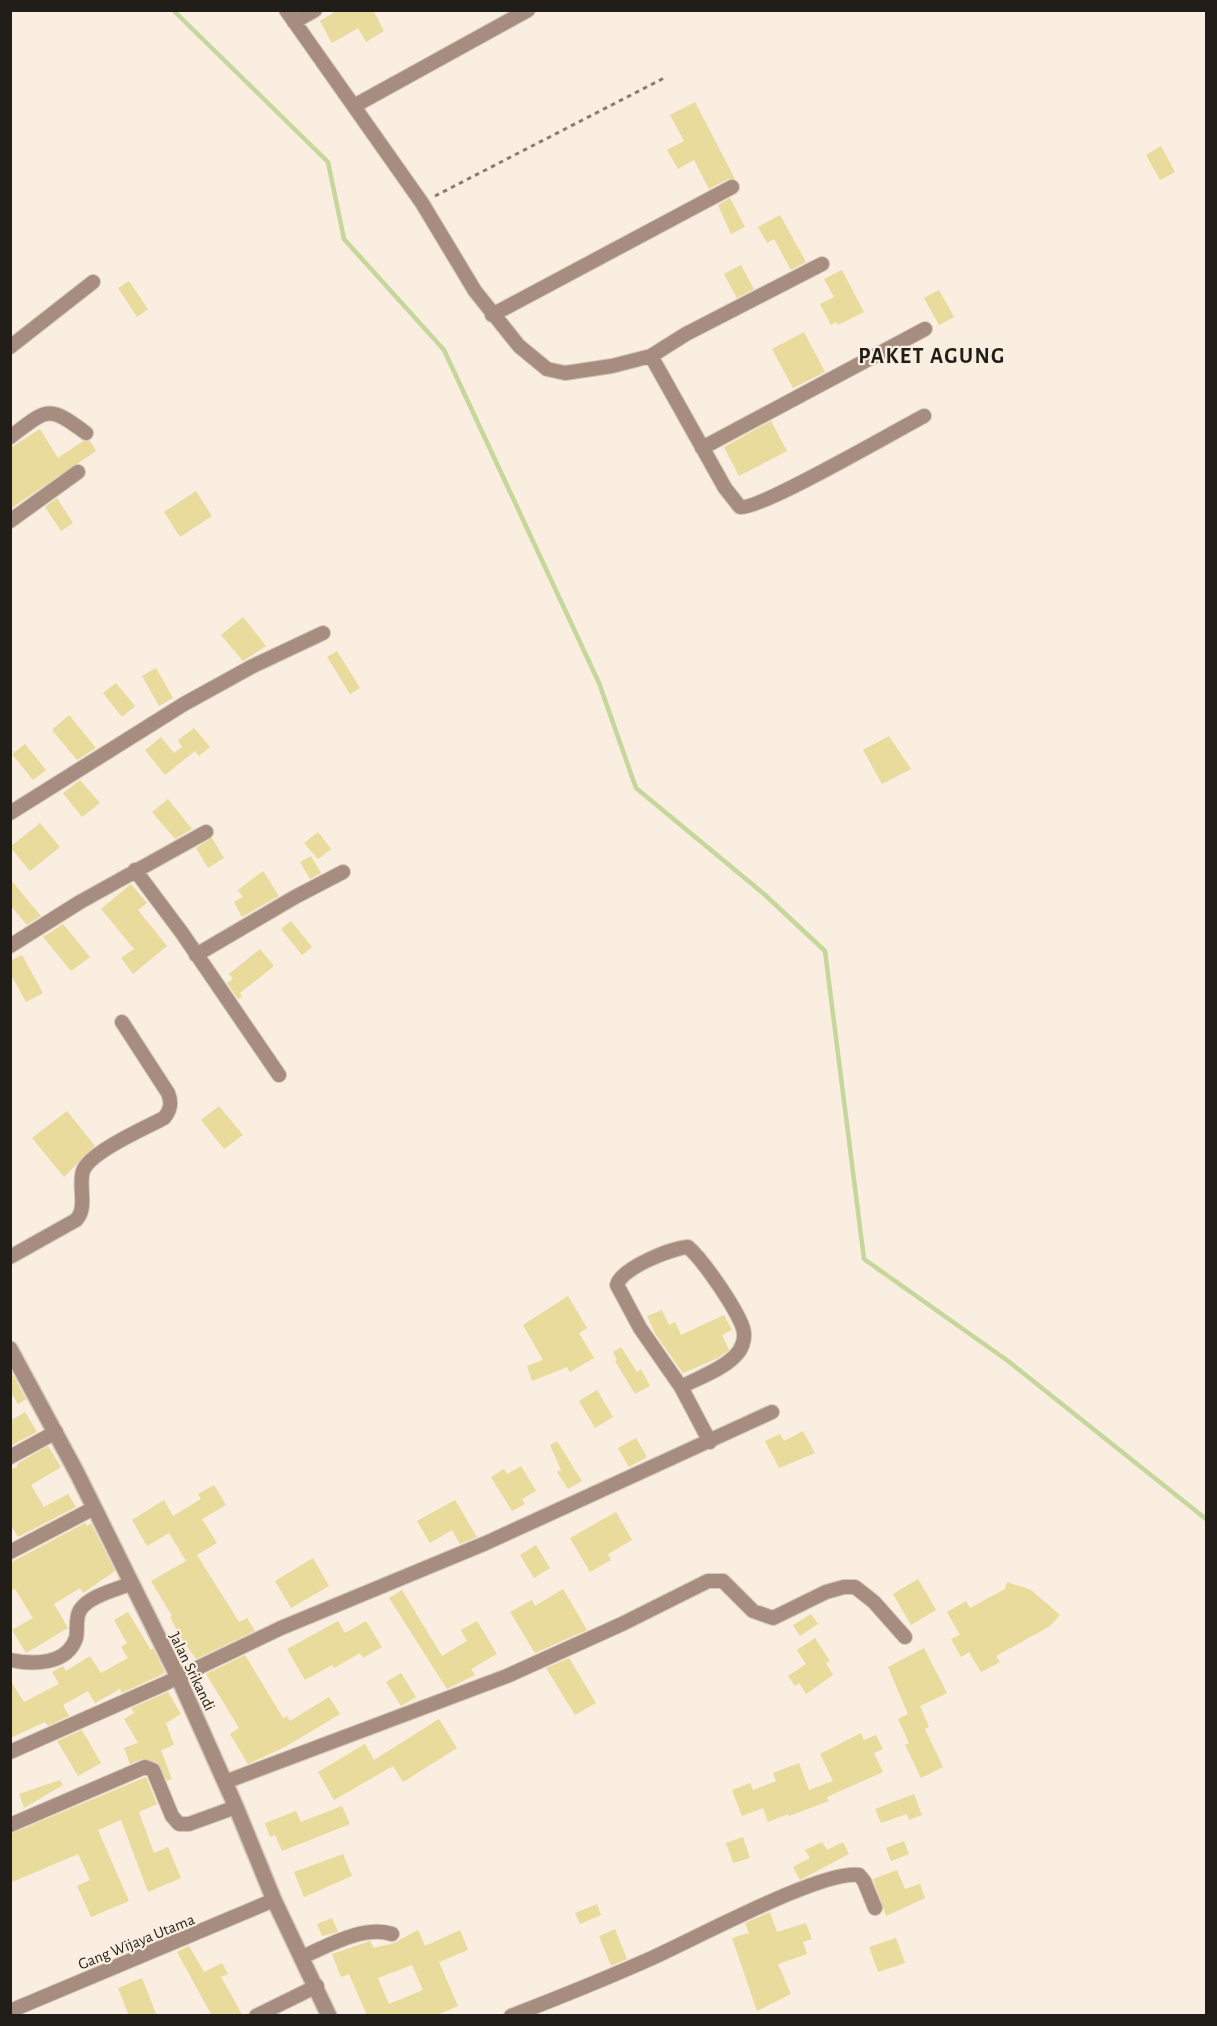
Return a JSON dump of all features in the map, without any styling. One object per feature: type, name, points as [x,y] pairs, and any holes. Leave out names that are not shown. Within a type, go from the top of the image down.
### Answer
[{"type":"street","points":[[286,10],[422,202],[463,272],[492,315],[526,352],[547,369],[574,373],[651,356],[686,334],[822,264]]},
{"type":"street","points":[[294,22],[315,10]]},
{"type":"street","points":[[354,106],[528,10]]},
{"type":"street","points":[[492,315],[732,186]]},
{"type":"street","points":[[10,347],[93,282]]},
{"type":"street","points":[[702,448],[925,329]]},
{"type":"street","points":[[651,356],[733,501],[740,507],[747,508],[924,416]]},
{"type":"street","points":[[10,437],[40,415],[52,412],[59,413],[86,433]]},
{"type":"street","points":[[10,521],[78,472]]},
{"type":"street","points":[[10,813],[192,699],[253,666],[323,633]]},
{"type":"street","points":[[10,946],[135,870],[206,832]]},
{"type":"street","points":[[135,870],[279,1075]]},
{"type":"street","points":[[196,955],[295,897],[343,872]]},
{"type":"street","points":[[10,1257],[76,1220],[81,1213],[82,1176],[90,1160],[164,1118],[169,1110],[168,1093],[122,1022]]},
{"type":"street","points":[[681,1387],[734,1358],[744,1343],[743,1329],[732,1307],[698,1256],[688,1247],[677,1248],[627,1272],[619,1278],[617,1285],[640,1328],[681,1387],[710,1442]]},
{"type":"street","name":"Jalan Srikandi","points":[[13,1358],[56,1432],[178,1677],[236,1807],[274,1900],[317,1986],[329,2016]]},
{"type":"street","points":[[10,1752],[281,1628],[486,1543],[772,1412]]},
{"type":"street","points":[[10,1456],[56,1432]]},
{"type":"street","points":[[10,1552],[94,1508]]},
{"type":"street","points":[[225,1782],[507,1676],[708,1581],[723,1581],[753,1611],[764,1617],[773,1618],[826,1592],[844,1587],[855,1587],[874,1602],[905,1637]]},
{"type":"street","points":[[10,1660],[37,1664],[60,1656],[75,1641],[78,1616],[86,1604],[130,1584]]},
{"type":"street","points":[[10,1825],[145,1767],[153,1770],[172,1816],[179,1824],[189,1824],[236,1807]]},
{"type":"street","points":[[511,2016],[644,1962],[789,1895],[841,1875],[859,1875],[864,1881],[875,1908]]},
{"type":"street","name":"Gang Wijaya Utama","points":[[10,2011],[274,1900]]},
{"type":"street","points":[[302,1957],[364,1934],[383,1931],[392,1934]]},
{"type":"street","points":[[256,2016],[317,1986]]},
{"type":"path","points":[[422,202],[666,77]]},
{"type":"building","points":[[338,10],[373,10],[384,31],[366,42],[358,28],[332,43],[320,21]]},
{"type":"building","points":[[695,102],[735,179],[728,179],[709,189],[694,160],[678,169],[667,150],[684,141],[670,115]]},
{"type":"building","points":[[1161,146],[1175,172],[1160,180],[1146,155]]},
{"type":"building","points":[[730,198],[745,227],[731,234],[718,205]]},
{"type":"building","points":[[780,215],[806,262],[791,270],[774,239],[767,243],[758,227]]},
{"type":"building","points":[[741,265],[754,289],[737,298],[724,274]]},
{"type":"building","points":[[842,270],[864,312],[838,325],[836,322],[831,325],[820,304],[834,297],[824,279]]},
{"type":"building","points":[[129,281],[148,309],[137,317],[118,288]]},
{"type":"building","points":[[939,290],[954,317],[939,325],[924,298]]},
{"type":"building","points":[[804,332],[825,372],[793,388],[772,349]]},
{"type":"building","points":[[771,421],[787,451],[739,476],[724,447]]},
{"type":"building","points":[[40,429],[58,458],[83,441],[90,441],[96,451],[10,509],[10,448]]},
{"type":"building","points":[[196,491],[212,516],[180,537],[164,512]]},
{"type":"building","points":[[57,498],[73,523],[61,531],[45,507]]},
{"type":"building","points":[[243,617],[266,646],[243,661],[221,635]]},
{"type":"building","points":[[337,651],[360,688],[350,694],[327,657]]},
{"type":"building","points":[[156,668],[173,698],[159,706],[142,676]]},
{"type":"building","points":[[116,683],[135,706],[122,717],[103,693]]},
{"type":"building","points":[[69,715],[96,748],[77,760],[52,730]]},
{"type":"building","points":[[194,728],[210,747],[199,756],[195,751],[165,775],[145,750],[161,737],[174,753],[182,747],[178,740]]},
{"type":"building","points":[[889,736],[911,769],[882,784],[863,750]]},
{"type":"building","points":[[25,744],[46,770],[33,780],[12,754]]},
{"type":"building","points":[[80,780],[100,803],[82,817],[63,793]]},
{"type":"building","points":[[168,799],[192,829],[175,839],[152,812]]},
{"type":"building","points":[[40,823],[60,847],[30,871],[10,847]]},
{"type":"building","points":[[318,832],[331,849],[318,859],[304,843]]},
{"type":"building","points":[[212,838],[224,858],[208,868],[196,848]]},
{"type":"building","points":[[311,856],[321,873],[310,879],[300,862]]},
{"type":"building","points":[[263,871],[279,896],[242,917],[234,902],[243,897],[238,890]]},
{"type":"building","points":[[10,879],[41,916],[27,925],[10,905]]},
{"type":"building","points":[[131,884],[147,903],[138,910],[167,946],[133,974],[121,958],[134,949],[101,909]]},
{"type":"building","points":[[291,921],[312,947],[302,955],[281,929]]},
{"type":"building","points":[[63,924],[90,957],[71,971],[43,937]]},
{"type":"building","points":[[260,949],[274,966],[240,993],[242,997],[238,999],[227,983],[233,979],[229,974]]},
{"type":"building","points":[[22,955],[43,993],[26,1002],[10,973],[10,961]]},
{"type":"building","points":[[219,1106],[243,1135],[224,1149],[201,1120]]},
{"type":"building","points":[[67,1111],[95,1146],[64,1177],[32,1138]]},
{"type":"building","points":[[568,1296],[587,1328],[579,1333],[594,1358],[570,1372],[567,1367],[532,1381],[527,1366],[543,1360],[523,1325]]},
{"type":"building","points":[[662,1310],[669,1325],[675,1322],[681,1335],[724,1315],[732,1330],[722,1335],[729,1350],[718,1358],[683,1373],[656,1335],[647,1316]]},
{"type":"building","points":[[621,1347],[637,1372],[641,1369],[650,1386],[635,1394],[615,1361],[617,1360],[613,1352]]},
{"type":"building","points":[[10,1370],[26,1399],[18,1404],[10,1391]]},
{"type":"building","points":[[597,1390],[613,1417],[595,1428],[579,1401]]},
{"type":"building","points":[[25,1412],[37,1432],[10,1446],[10,1421]]},
{"type":"building","points":[[803,1431],[815,1453],[779,1468],[765,1441],[780,1434],[784,1441]]},
{"type":"building","points":[[636,1438],[647,1457],[629,1467],[618,1448]]},
{"type":"building","points":[[557,1441],[582,1481],[568,1489],[557,1472],[561,1470],[550,1445]]},
{"type":"building","points":[[48,1446],[61,1467],[31,1485],[44,1507],[68,1494],[76,1507],[18,1537],[10,1524],[10,1470]]},
{"type":"building","points":[[521,1466],[536,1491],[522,1499],[525,1504],[512,1511],[491,1477],[504,1469],[507,1474]]},
{"type":"building","points":[[214,1485],[226,1505],[202,1519],[217,1543],[197,1555],[239,1622],[247,1618],[255,1631],[196,1659],[180,1636],[170,1617],[172,1616],[151,1581],[186,1561],[169,1533],[147,1546],[132,1520],[164,1500],[173,1516],[201,1499],[198,1494]]},
{"type":"building","points":[[455,1500],[477,1537],[460,1544],[452,1530],[430,1543],[417,1521]]},
{"type":"building","points":[[616,1512],[632,1540],[608,1554],[611,1560],[590,1572],[570,1538]]},
{"type":"building","points":[[85,1523],[87,1526],[91,1523],[115,1571],[83,1593],[80,1588],[54,1604],[68,1628],[26,1653],[12,1630],[33,1618],[15,1589],[10,1591],[10,1563]]},
{"type":"building","points":[[536,1545],[550,1568],[534,1578],[520,1555]]},
{"type":"building","points":[[313,1558],[329,1586],[291,1608],[275,1581]]},
{"type":"building","points":[[918,1579],[936,1610],[911,1625],[893,1594]]},
{"type":"building","points":[[1007,1582],[1031,1590],[1060,1615],[1050,1626],[996,1656],[1000,1662],[981,1672],[969,1652],[961,1657],[951,1639],[960,1635],[947,1612],[966,1601],[970,1608],[1005,1589]]},
{"type":"building","points":[[563,1589],[587,1630],[535,1653],[510,1612],[532,1600],[535,1606]]},
{"type":"building","points":[[402,1590],[442,1656],[467,1641],[461,1630],[477,1621],[497,1654],[471,1669],[475,1675],[447,1689],[389,1598]]},
{"type":"building","points":[[128,1612],[151,1650],[153,1648],[165,1673],[122,1693],[120,1689],[95,1703],[88,1691],[63,1705],[69,1716],[48,1726],[45,1722],[10,1738],[10,1680],[24,1702],[59,1684],[52,1672],[63,1666],[66,1671],[90,1656],[101,1673],[128,1658],[121,1647],[127,1643],[114,1620]]},
{"type":"building","points":[[811,1614],[818,1624],[800,1636],[793,1625]]},
{"type":"building","points":[[338,1621],[345,1633],[366,1621],[382,1647],[363,1658],[360,1653],[334,1668],[332,1665],[305,1680],[287,1649]]},
{"type":"building","points":[[815,1638],[830,1661],[826,1663],[833,1675],[806,1694],[799,1683],[795,1686],[788,1676],[806,1664],[797,1650]]},
{"type":"building","points":[[924,1648],[947,1693],[920,1706],[929,1727],[925,1729],[943,1767],[921,1778],[905,1745],[909,1743],[898,1719],[908,1714],[888,1667]]},
{"type":"building","points":[[245,1655],[283,1718],[287,1716],[290,1721],[329,1697],[340,1714],[285,1747],[248,1764],[230,1734],[239,1728],[206,1674]]},
{"type":"building","points":[[569,1658],[596,1703],[575,1715],[546,1668]]},
{"type":"building","points":[[401,1673],[416,1697],[401,1706],[386,1682]]},
{"type":"building","points":[[168,1692],[181,1714],[166,1723],[174,1745],[161,1750],[172,1779],[167,1781],[156,1762],[142,1759],[130,1764],[124,1748],[138,1743],[124,1719],[134,1713],[131,1708]]},
{"type":"building","points":[[439,1719],[457,1748],[403,1782],[393,1766],[334,1800],[318,1772],[365,1744],[374,1760]]},
{"type":"building","points":[[82,1730],[101,1763],[78,1776],[57,1741]]},
{"type":"building","points":[[861,1733],[864,1740],[876,1735],[883,1749],[874,1753],[883,1772],[827,1797],[829,1801],[789,1816],[788,1814],[768,1822],[763,1808],[742,1816],[732,1790],[750,1783],[753,1790],[776,1781],[773,1773],[799,1763],[809,1790],[833,1781],[820,1754]]},
{"type":"building","points":[[146,1777],[157,1804],[139,1812],[154,1853],[168,1847],[181,1878],[148,1892],[121,1820],[98,1830],[129,1901],[91,1917],[77,1886],[90,1880],[78,1854],[10,1883],[10,1834]]},
{"type":"building","points":[[60,1780],[63,1785],[24,1808],[19,1794]]},
{"type":"building","points":[[914,1794],[922,1815],[909,1820],[907,1814],[881,1823],[875,1809]]},
{"type":"building","points":[[342,1806],[350,1824],[282,1851],[275,1835],[270,1837],[265,1823],[296,1811],[301,1822]]},
{"type":"building","points":[[743,1837],[750,1858],[733,1863],[726,1843]]},
{"type":"building","points":[[904,1841],[909,1854],[891,1861],[886,1848]]},
{"type":"building","points":[[822,1842],[827,1850],[843,1842],[849,1854],[800,1880],[793,1867],[810,1858],[805,1850]]},
{"type":"building","points":[[343,1854],[352,1876],[304,1897],[294,1872]]},
{"type":"building","points":[[897,1870],[905,1889],[920,1884],[925,1898],[886,1916],[873,1879]]},
{"type":"building","points":[[597,1904],[601,1915],[580,1924],[575,1913]]},
{"type":"building","points":[[770,1912],[777,1932],[806,1923],[812,1939],[803,1942],[807,1954],[778,1964],[791,1994],[757,2011],[732,1938],[749,1933],[745,1923]]},
{"type":"building","points":[[332,1918],[338,1932],[322,1936],[317,1924]]},
{"type":"building","points":[[615,1929],[627,1959],[611,1966],[599,1936]]},
{"type":"building","points":[[418,1930],[425,1946],[460,1930],[468,1950],[439,1962],[458,2006],[435,2016],[361,2016],[366,2013],[349,1974],[341,1977],[332,1954],[370,1941],[374,1948],[394,1943]],"holes":[[[412,1965],[423,1990],[389,2004],[378,1978]]]},
{"type":"building","points":[[896,1938],[905,1963],[878,1972],[869,1947]]},
{"type":"building","points":[[189,1946],[204,1972],[222,1963],[228,1974],[221,1977],[243,2016],[212,2016],[177,1952]]},
{"type":"building","points":[[142,1978],[157,2016],[129,2016],[118,1988]]},
{"type":"waterway","points":[[173,10],[328,162],[344,239],[444,350],[599,683],[636,788],[764,894],[825,951],[864,1259],[1008,1361],[1206,1519]]},
{"type":"district","name":"PAKET AGUNG","points":[[932,355]]}]
